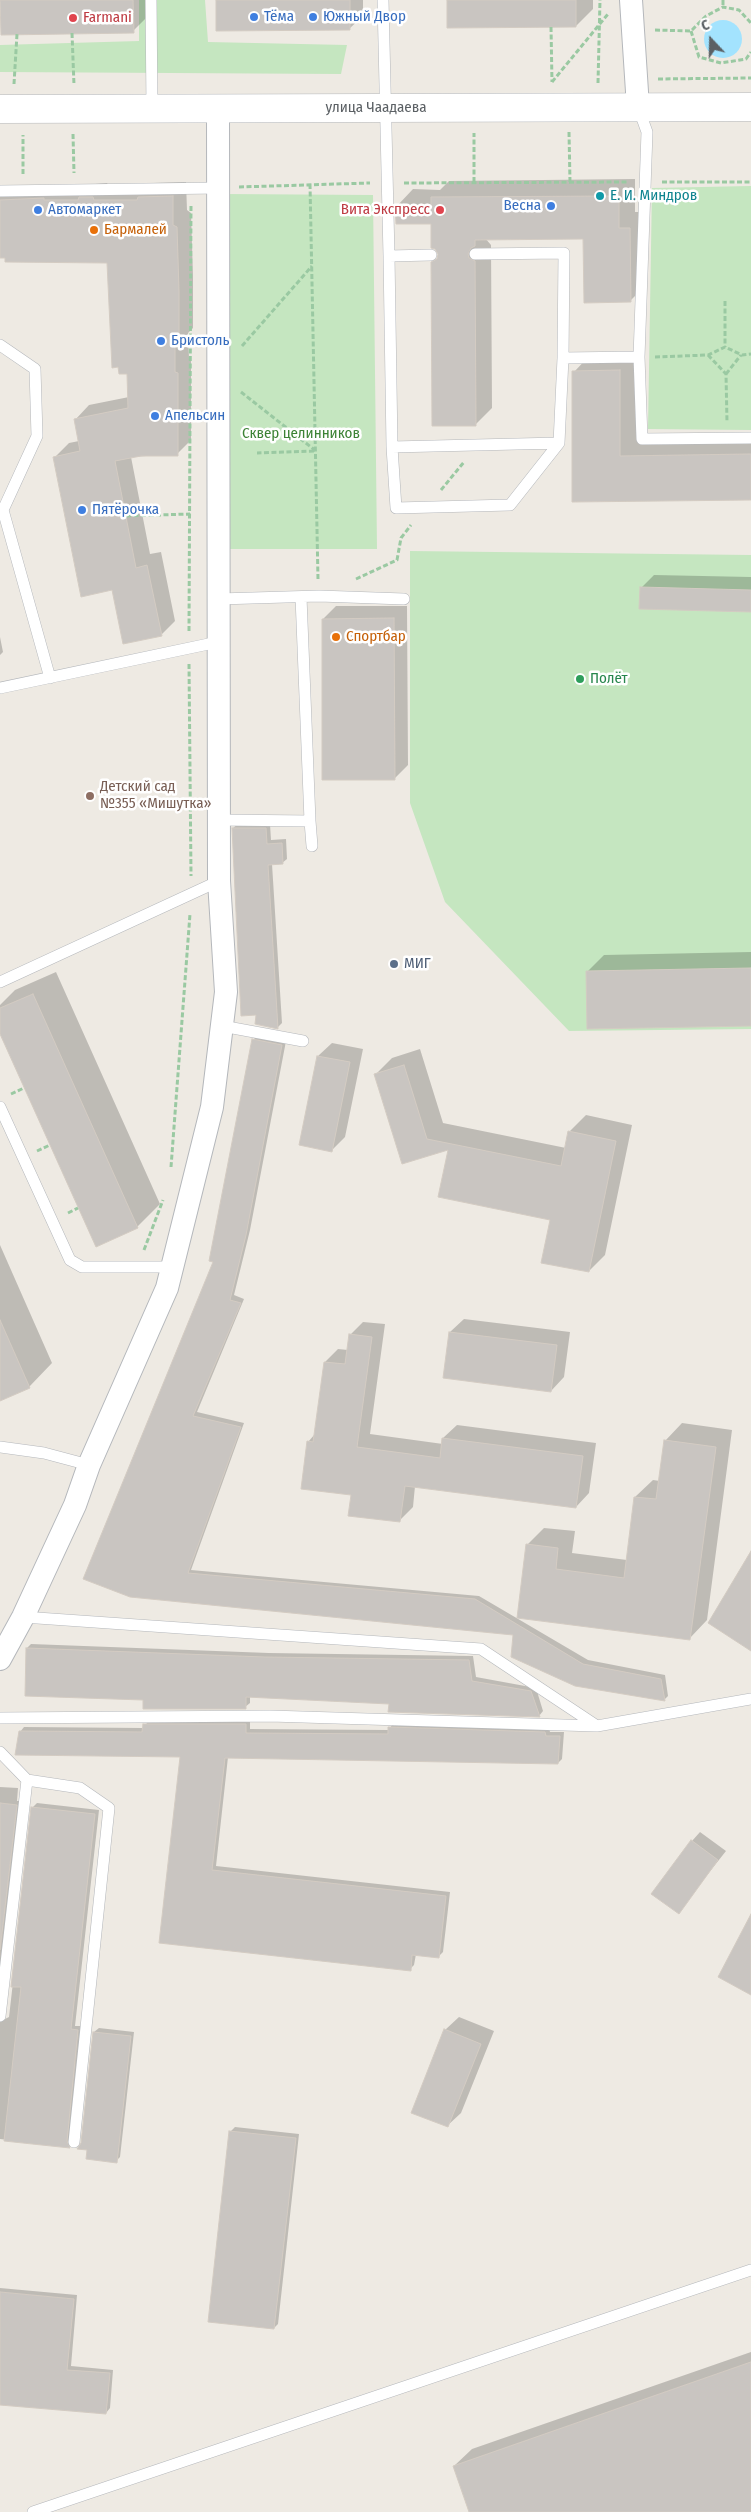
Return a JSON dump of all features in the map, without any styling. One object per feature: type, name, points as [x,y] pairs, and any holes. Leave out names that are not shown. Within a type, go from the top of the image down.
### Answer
[{"type":"street","points":[[631,0],[638,107]]},
{"type":"street","name":"улица Чаадаева","points":[[0,109],[751,107]]},
{"type":"street","points":[[3,1647],[23,1617],[75,1505],[89,1465],[167,1288],[212,1107],[226,992],[219,881],[218,820],[218,108]]},
{"type":"lane","points":[[151,0],[152,108]]},
{"type":"lane","points":[[383,0],[392,447],[396,508],[510,505],[559,443],[563,358],[564,253],[475,254]]},
{"type":"lane","points":[[638,107],[647,132],[647,182],[639,357],[642,439],[751,438]]},
{"type":"lane","points":[[0,192],[218,188]]},
{"type":"lane","points":[[389,256],[431,255]]},
{"type":"lane","points":[[0,345],[35,369],[37,436],[3,510],[50,678]]},
{"type":"lane","points":[[563,358],[639,357]]},
{"type":"lane","points":[[392,447],[559,443]]},
{"type":"lane","points":[[219,599],[319,596],[404,599]]},
{"type":"lane","points":[[301,597],[312,846]]},
{"type":"lane","points":[[0,688],[218,642]]},
{"type":"lane","points":[[218,820],[310,821]]},
{"type":"lane","points":[[0,982],[219,881]]},
{"type":"lane","points":[[222,1026],[303,1041]]},
{"type":"lane","points":[[0,1107],[70,1260],[82,1267],[172,1267]]},
{"type":"lane","points":[[0,1447],[44,1454],[89,1465]]},
{"type":"lane","points":[[23,1617],[481,1649],[597,1726]]},
{"type":"lane","points":[[0,1718],[270,1716],[597,1726],[751,1699]]},
{"type":"lane","points":[[0,1752],[27,1780],[80,1788],[109,1808],[74,2142]]},
{"type":"lane","points":[[0,2016],[27,1780]]},
{"type":"lane","points":[[33,2512],[751,2270]]},
{"type":"path","points":[[598,83],[600,0]]},
{"type":"path","points":[[723,0],[723,7]]},
{"type":"path","points":[[632,29],[691,31],[706,16],[723,7],[739,10],[751,22]]},
{"type":"path","points":[[552,28],[552,83],[600,22],[611,11]]},
{"type":"path","points":[[691,31],[700,57],[720,63],[746,59],[751,52]]},
{"type":"path","points":[[14,85],[17,34]]},
{"type":"path","points":[[474,133],[474,182]]},
{"type":"path","points":[[23,135],[23,191]]},
{"type":"path","points":[[218,188],[310,184],[474,182],[751,182]]},
{"type":"path","points":[[310,184],[319,596]]},
{"type":"path","points":[[171,1171],[191,894],[189,649],[191,188]]},
{"type":"path","points":[[312,265],[218,374],[316,451]]},
{"type":"path","points":[[725,301],[725,347]]},
{"type":"path","points":[[639,357],[708,355],[725,347]]},
{"type":"path","points":[[725,347],[742,355],[751,354]]},
{"type":"path","points":[[708,355],[726,374]]},
{"type":"path","points":[[727,438],[726,374],[742,355]]},
{"type":"path","points":[[257,453],[316,451]]},
{"type":"path","points":[[126,516],[190,514]]},
{"type":"path","points":[[397,560],[401,538]]},
{"type":"path","points":[[138,1267],[164,1198]]},
{"type":"green space","points":[[139,0],[205,0],[208,42],[347,45],[341,74],[0,72],[0,45],[139,41]]},
{"type":"green space","points":[[751,186],[751,430],[648,429],[652,188]]},
{"type":"green space","name":"Сквер целинников","points":[[224,194],[373,195],[377,549],[228,549]]},
{"type":"green space","name":"Полёт","points":[[410,551],[751,555],[751,1029],[569,1031],[445,902],[410,803]]},
{"type":"water","points":[[723,20],[730,21],[736,26],[741,32],[741,46],[736,52],[730,57],[723,58],[716,57],[710,52],[705,46],[704,39],[705,32],[710,26],[716,21]]},
{"type":"building","points":[[0,0],[133,0],[134,33],[1,35]]},
{"type":"building","points":[[216,0],[350,0],[350,30],[216,31]]},
{"type":"building","points":[[447,0],[576,0],[576,27],[447,28]]},
{"type":"building","points":[[173,196],[173,225],[177,227],[179,291],[179,344],[175,346],[175,372],[178,373],[178,456],[141,456],[115,461],[136,568],[147,565],[162,636],[123,644],[112,590],[81,597],[53,457],[80,451],[74,419],[128,408],[127,374],[119,374],[118,367],[112,368],[107,263],[5,262],[5,258],[0,258],[0,200],[44,198],[44,200],[78,200],[79,197],[93,197],[94,200],[137,200],[138,197]]},
{"type":"building","points":[[619,196],[619,228],[630,228],[631,302],[584,303],[583,239],[475,240],[475,246],[471,248],[468,254],[469,258],[475,261],[476,426],[432,426],[431,262],[437,259],[438,254],[435,249],[431,248],[431,224],[396,224],[395,206],[431,206],[431,197]]},
{"type":"building","points":[[620,370],[620,456],[751,454],[751,500],[572,502],[572,371]]},
{"type":"building","points":[[640,587],[751,590],[751,612],[639,609]]},
{"type":"building","points":[[394,618],[395,780],[322,780],[322,619]]},
{"type":"building","points":[[232,828],[266,828],[267,844],[282,843],[283,864],[268,865],[278,1029],[255,1024],[256,1015],[241,1016]]},
{"type":"building","points":[[751,968],[751,1026],[587,1029],[586,971]]},
{"type":"building","points":[[33,994],[138,1228],[96,1247],[0,1034],[0,1008]]},
{"type":"building","points":[[252,1039],[282,1045],[246,1235],[230,1300],[241,1303],[193,1416],[241,1427],[188,1573],[475,1599],[583,1664],[661,1679],[665,1701],[575,1686],[511,1657],[513,1635],[130,1597],[83,1579],[213,1262],[209,1261]]},
{"type":"building","points":[[317,1056],[350,1062],[332,1152],[299,1145]]},
{"type":"building","points":[[404,1065],[427,1139],[561,1166],[568,1131],[616,1141],[589,1272],[541,1263],[550,1220],[438,1197],[448,1150],[402,1164],[374,1074]]},
{"type":"building","points":[[0,1320],[30,1388],[0,1401]]},
{"type":"building","points":[[449,1332],[557,1345],[551,1392],[443,1378]]},
{"type":"building","points":[[349,1334],[372,1337],[357,1447],[440,1458],[442,1438],[583,1456],[576,1508],[405,1486],[400,1522],[348,1516],[351,1495],[301,1489],[307,1441],[313,1442],[324,1362],[345,1364]]},
{"type":"building","points":[[664,1440],[716,1447],[690,1640],[517,1618],[526,1544],[558,1548],[556,1569],[624,1578],[634,1497],[656,1499]]},
{"type":"building","points":[[751,1551],[751,1651],[708,1623]]},
{"type":"building","points":[[26,1648],[264,1657],[469,1660],[472,1681],[531,1691],[540,1717],[388,1712],[389,1704],[246,1697],[246,1709],[143,1709],[143,1700],[25,1696]]},
{"type":"building","points":[[143,1724],[246,1724],[246,1733],[388,1734],[388,1727],[545,1732],[546,1736],[560,1736],[558,1764],[225,1758],[212,1870],[446,1896],[439,1958],[412,1955],[411,1971],[159,1943],[180,1757],[15,1755],[19,1731],[142,1732]]},
{"type":"building","points":[[0,1803],[17,1805],[0,1950]]},
{"type":"building","points":[[31,1807],[95,1814],[71,2029],[78,2030],[67,2141],[70,2148],[4,2141],[21,1987],[11,1987]]},
{"type":"building","points":[[691,1840],[718,1860],[679,1914],[651,1894]]},
{"type":"building","points":[[751,1914],[751,1995],[718,1977]]},
{"type":"building","points":[[444,2029],[481,2044],[448,2127],[411,2113]]},
{"type":"building","points":[[93,2032],[131,2036],[117,2163],[86,2159],[87,2150],[77,2149],[81,2143]]},
{"type":"building","points":[[229,2131],[296,2138],[274,2329],[208,2322]]},
{"type":"building","points":[[0,2292],[74,2299],[67,2370],[110,2373],[106,2414],[0,2405]]},
{"type":"building","points":[[751,2362],[751,2512],[469,2512],[453,2466]]},
{"type":"place","name":"Тёма","points":[[254,17]]},
{"type":"place","name":"Южный Двор","points":[[313,17]]},
{"type":"place","name":"Farmani","points":[[73,18]]},
{"type":"place","name":"Е. И. Миндров","points":[[600,196]]},
{"type":"place","name":"Весна","points":[[551,206]]},
{"type":"place","name":"Автомаркет","points":[[38,210]]},
{"type":"place","name":"Вита Экспресс","points":[[440,210]]},
{"type":"place","name":"Бармалей","points":[[94,230]]},
{"type":"place","name":"Бристоль","points":[[161,341]]},
{"type":"place","name":"Апельсин","points":[[155,416]]},
{"type":"place","name":"Пятёрочка","points":[[82,510]]},
{"type":"place","name":"Спортбар","points":[[336,637]]},
{"type":"place","name":"Полёт","points":[[580,679]]},
{"type":"place","name":"Детский сад №355 «Мишутка»","points":[[90,796]]},
{"type":"place","name":"МИГ","points":[[394,964]]}]
